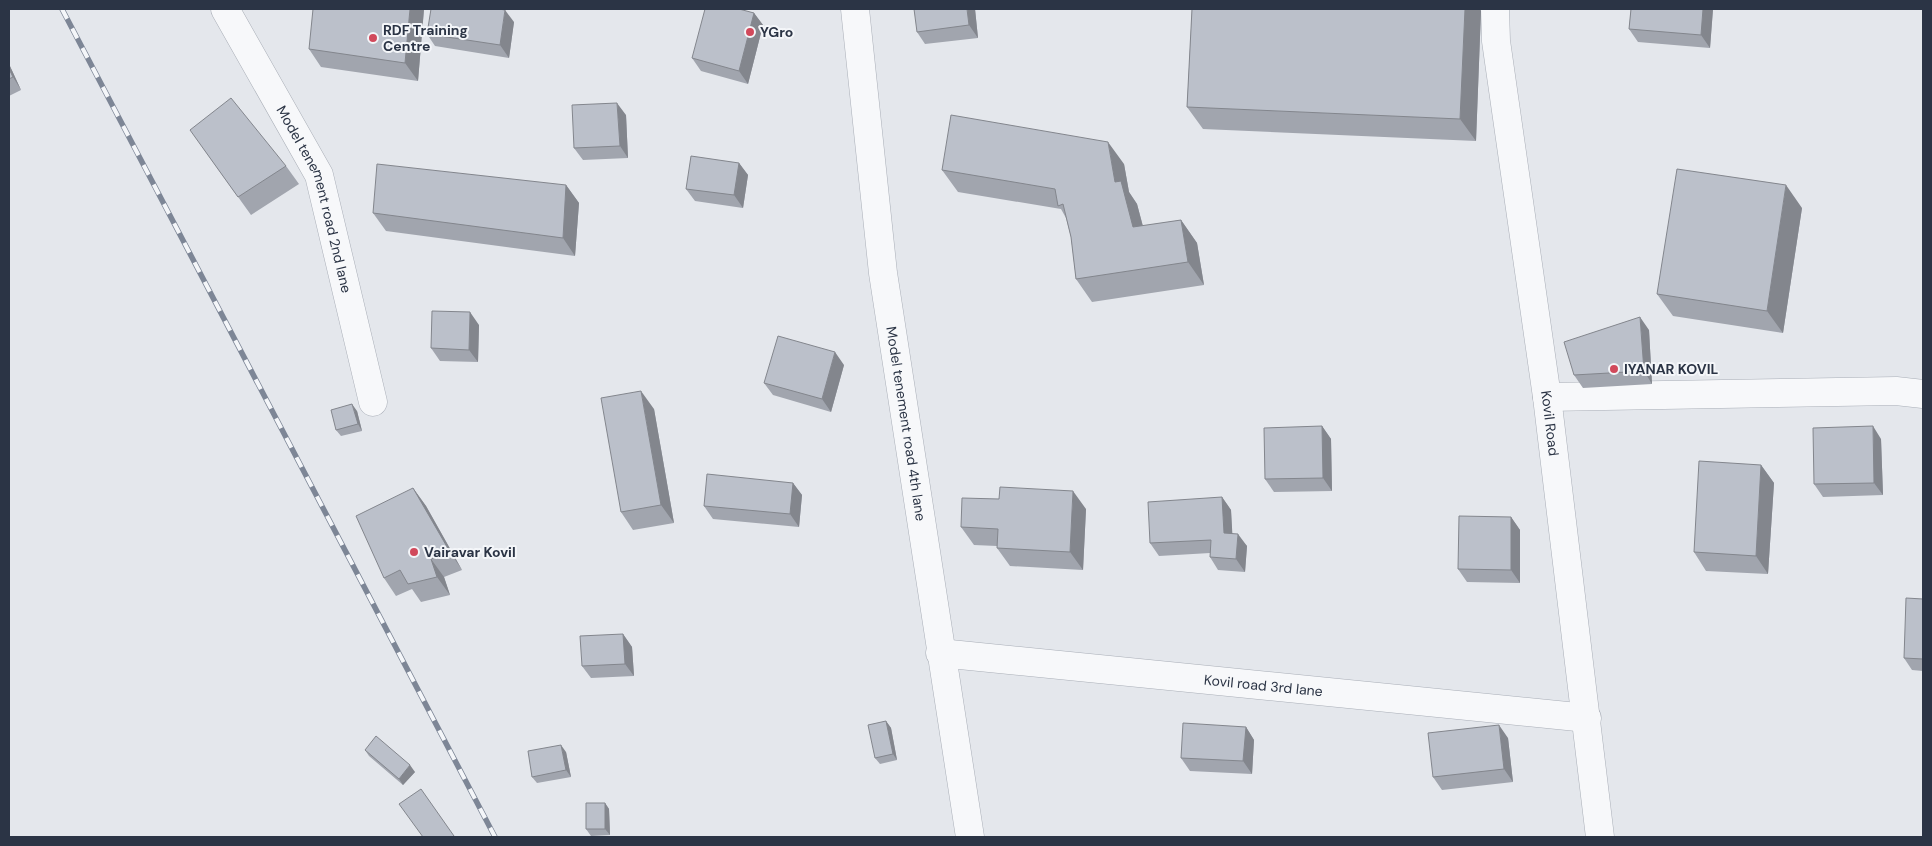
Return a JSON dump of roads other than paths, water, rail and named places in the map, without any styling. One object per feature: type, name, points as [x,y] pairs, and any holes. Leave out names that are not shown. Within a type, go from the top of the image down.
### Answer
[{"type":"street","name":"Model tenement road 2nd lane","points":[[225,9],[319,175],[373,402]]},
{"type":"street","name":"Model tenement road 4th lane","points":[[855,9],[883,274],[940,653],[970,837]]},
{"type":"street","name":"Kovil Road","points":[[1495,9],[1496,41],[1547,397],[1600,837]]},
{"type":"street","points":[[1547,397],[1896,391],[1923,394]]},
{"type":"street","name":"Kovil road 3rd lane","points":[[940,653],[1587,718]]},
{"type":"railway","points":[[62,9],[495,837]]},
{"type":"place","name":"YGro","points":[[750,32]]},
{"type":"place","name":"RDF Training Centre","points":[[373,38]]},
{"type":"place","name":"IYANAR KOVIL","points":[[1614,369]]},
{"type":"place","name":"Vairavar Kovil","points":[[414,552]]}]
